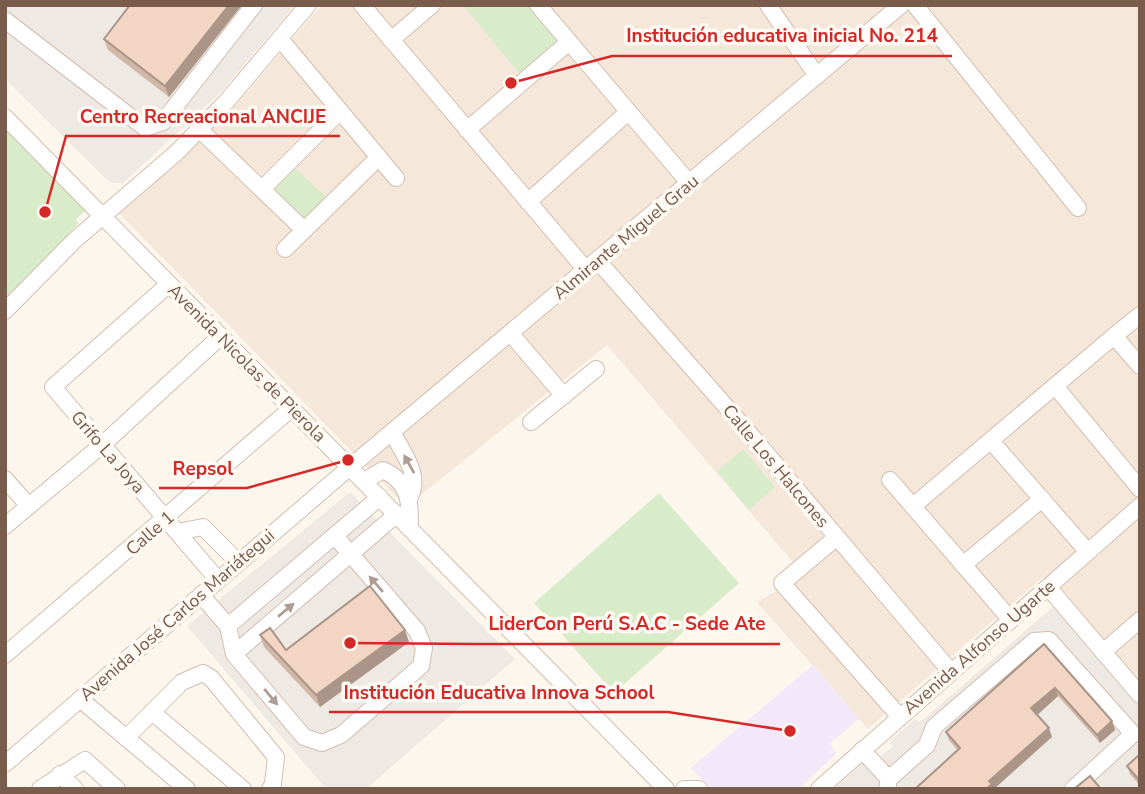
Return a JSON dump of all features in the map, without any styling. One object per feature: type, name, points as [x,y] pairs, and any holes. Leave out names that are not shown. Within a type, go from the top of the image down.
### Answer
[{"type":"street","points":[[5,20],[145,128],[163,122],[254,5]]},
{"type":"street","points":[[5,311],[102,215],[199,129],[281,40],[308,5]]},
{"type":"street","name":"Calle Los Halcones","points":[[362,5],[528,202],[592,266],[837,537],[951,672]]},
{"type":"street","points":[[391,40],[432,5]]},
{"type":"street","points":[[538,5],[690,184]]},
{"type":"street","points":[[768,5],[817,76]]},
{"type":"street","name":"Almirante Miguel Grau","points":[[350,467],[901,5]]},
{"type":"street","points":[[915,5],[1078,208]]},
{"type":"street","points":[[281,40],[396,178]]},
{"type":"street","points":[[467,130],[569,42]]},
{"type":"street","points":[[262,189],[340,111]]},
{"type":"street","points":[[528,202],[628,112]]},
{"type":"street","name":"Avenida Nicolas de Pierola","points":[[5,117],[666,789]]},
{"type":"street","points":[[199,129],[304,230]]},
{"type":"street","points":[[285,249],[379,157]]},
{"type":"street","name":"Grifo La Joya","points":[[169,284],[53,387],[213,573]]},
{"type":"street","points":[[913,506],[1140,315]]},
{"type":"street","points":[[510,334],[564,396]]},
{"type":"street","points":[[5,526],[102,445],[221,336]]},
{"type":"street","points":[[1114,336],[1140,366]]},
{"type":"street","points":[[531,422],[596,369]]},
{"type":"street","points":[[1055,386],[1140,489]]},
{"type":"street","name":"Calle 1","points":[[5,655],[171,525],[292,408]]},
{"type":"street","points":[[392,432],[415,476],[416,485],[410,497],[410,528]]},
{"type":"street","points":[[990,440],[1087,552]]},
{"type":"street","points":[[367,453],[383,470],[396,476],[410,497]]},
{"type":"street","name":"Avenida José Carlos Mariátegui","points":[[5,764],[201,595],[213,573],[238,562],[350,467]]},
{"type":"street","points":[[364,481],[383,470]]},
{"type":"street","points":[[5,479],[29,506]]},
{"type":"street","points":[[890,480],[1011,620]]},
{"type":"street","points":[[228,626],[380,497]]},
{"type":"street","points":[[963,565],[1042,499]]},
{"type":"street","name":"Avenida Alfonso Ugarte","points":[[820,789],[1140,506]]},
{"type":"street","points":[[234,654],[397,514]]},
{"type":"street","points":[[171,525],[203,527],[238,562]]},
{"type":"street","points":[[201,595],[228,626],[234,654],[304,737],[323,743],[341,735],[421,666],[425,657],[417,631],[335,536]]},
{"type":"street","points":[[837,537],[782,583],[900,717]]},
{"type":"street","points":[[213,573],[225,551]]},
{"type":"street","points":[[1048,587],[1140,695]]},
{"type":"street","points":[[1103,652],[1140,620]]},
{"type":"street","points":[[862,750],[888,784],[927,745],[934,727],[1034,641],[1049,640],[1133,734],[1073,789]]},
{"type":"street","points":[[126,738],[191,677],[202,673],[211,678],[276,757],[270,789]]},
{"type":"street","points":[[80,699],[187,789]]},
{"type":"street","points":[[152,712],[243,789]]},
{"type":"street","points":[[40,789],[85,760],[117,789]]},
{"type":"street","points":[[60,774],[75,789]]},
{"type":"street","points":[[684,789],[699,789]]},
{"type":"shaded area","points":[[5,5],[295,5],[220,93],[123,183],[110,183],[5,79]]},
{"type":"shaded area","points":[[322,5],[1140,5],[1140,683],[1043,577],[868,729],[757,602],[804,575],[607,345],[406,507],[118,212],[227,115]]},
{"type":"shaded area","points":[[350,492],[515,659],[366,789],[326,789],[187,626]]},
{"type":"shaded area","points":[[1055,605],[1140,705],[1140,789],[834,789],[867,759],[876,760],[893,746],[889,742],[915,719],[920,722],[925,718]]},
{"type":"shaded area","points":[[813,665],[859,719],[830,743],[836,754],[798,789],[711,789],[691,768]]},
{"type":"green space","points":[[463,5],[530,5],[559,40],[519,73]]},
{"type":"green space","points":[[5,124],[28,147],[33,158],[44,163],[86,210],[76,219],[79,223],[5,299]]},
{"type":"green space","points":[[294,167],[327,198],[306,220],[273,188]]},
{"type":"green space","points":[[743,449],[775,487],[749,510],[717,471]]},
{"type":"green space","points":[[659,493],[739,583],[614,693],[534,603]]},
{"type":"building","points":[[130,5],[229,5],[165,86],[104,39]]},
{"type":"building","points":[[370,586],[405,630],[316,695],[260,635],[270,628],[286,650]]},
{"type":"building","points":[[1044,644],[1112,721],[1097,735],[1055,688],[1031,708],[1049,728],[989,781],[992,784],[986,789],[915,789],[960,748],[946,732]]},
{"type":"building","points":[[1140,754],[1140,781],[1127,766]]},
{"type":"building","points":[[1090,776],[1101,789],[1074,789]]},
{"type":"place","name":"Institución educativa inicial No. 214","points":[[511,83]]},
{"type":"place","name":"Centro Recreacional ANCIJE","points":[[45,212]]},
{"type":"place","name":"Repsol","points":[[348,460]]},
{"type":"place","name":"LiderCon Perú S.A.C - Sede Ate","points":[[350,643]]},
{"type":"place","name":"Institución Educativa Innova School","points":[[790,731]]}]
